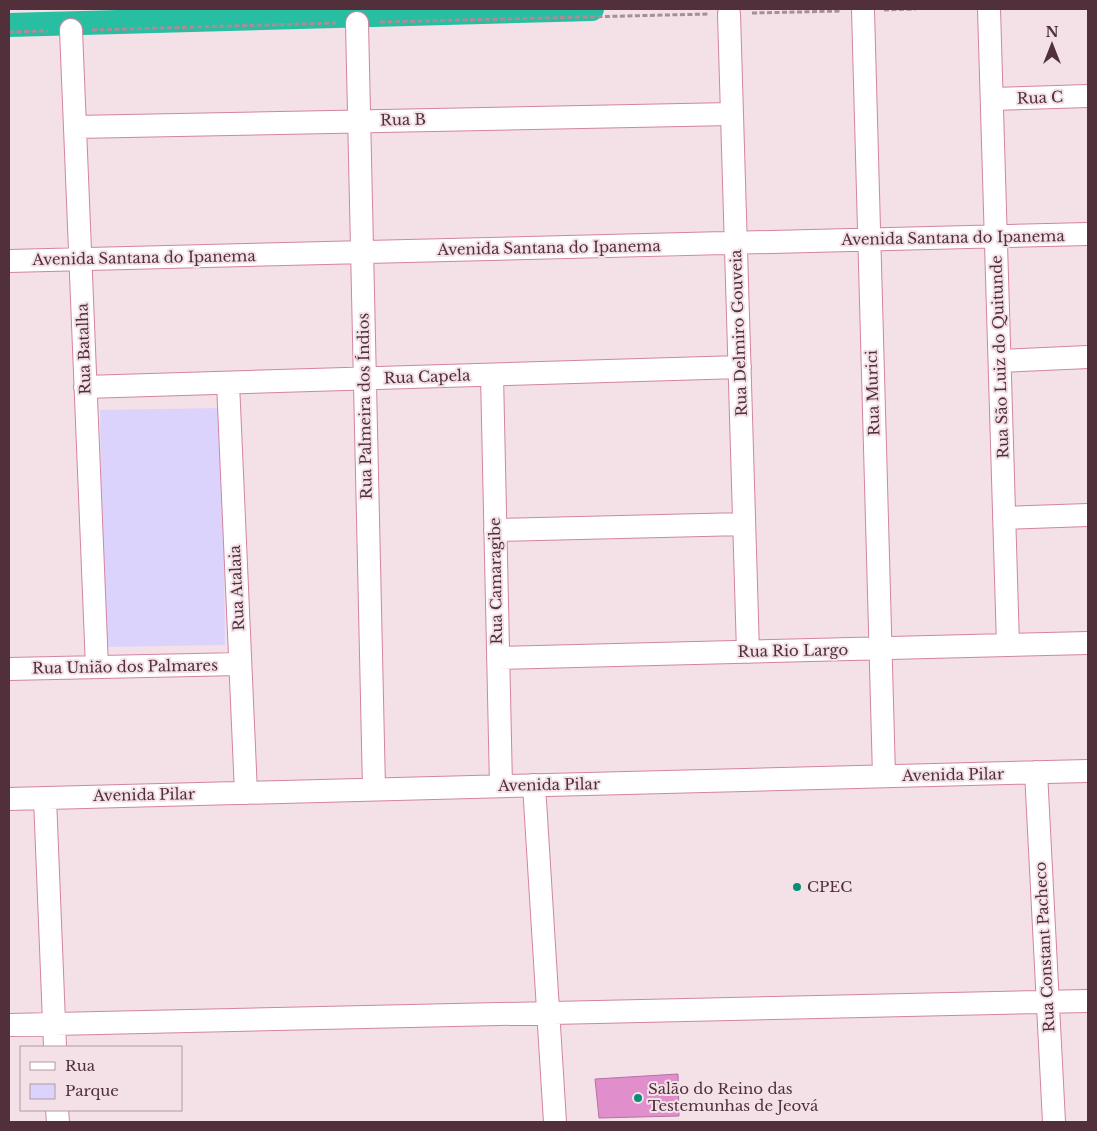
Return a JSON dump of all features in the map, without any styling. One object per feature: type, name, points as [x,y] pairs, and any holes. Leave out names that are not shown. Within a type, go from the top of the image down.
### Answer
[{"type":"street","name":"Rua São Luiz do Quitunde","points":[[989,9],[1008,645]]},
{"type":"street","name":"Rua Murici","points":[[863,10],[884,776]]},
{"type":"street","name":"Rua Delmiro Gouveia","points":[[729,14],[748,652]]},
{"type":"street","name":"Rua Palmeira dos Índios","points":[[357,23],[374,789]]},
{"type":"street","name":"Rua Batalha","points":[[71,30],[96,667]]},
{"type":"street","name":"Rua C","points":[[992,99],[1088,96]]},
{"type":"street","name":"Rua B","points":[[74,126],[732,114]]},
{"type":"street","name":"Avenida Santana do Ipanema","points":[[9,261],[1088,234]]},
{"type":"street","points":[[1000,361],[1088,357]]},
{"type":"street","name":"Rua Capela","points":[[85,388],[740,367]]},
{"type":"street","name":"Rua Camaragibe","points":[[492,375],[500,786]]},
{"type":"street","name":"Rua Atalaia","points":[[228,383],[246,793]]},
{"type":"street","points":[[1004,518],[1088,515]]},
{"type":"street","points":[[495,530],[744,524]]},
{"type":"street","name":"Rua Rio Largo","points":[[498,658],[1088,643]]},
{"type":"street","name":"Rua União dos Palmares","points":[[9,669],[240,664]]},
{"type":"street","name":"Avenida Pilar","points":[[9,799],[1088,771]]},
{"type":"street","name":"Rua Constant Pacheco","points":[[1036,772],[1054,1122]]},
{"type":"street","points":[[534,786],[555,1122]]},
{"type":"street","points":[[44,798],[55,1046]]},
{"type":"street","points":[[9,1025],[1088,1001]]},
{"type":"path","points":[[9,32],[916,9]]},
{"type":"green space","points":[[222,408],[225,645],[104,647],[100,410]]},
{"type":"building","name":"Salão do Reino das Testemunhas de Jeová","points":[[678,1074],[679,1116],[599,1118],[595,1079]]},
{"type":"waterway","points":[[9,25],[592,9]]},
{"type":"place","name":"CPEC","points":[[797,887]]},
{"type":"place","name":"Salão do Reino das Testemunhas de Jeová","points":[[638,1098]]}]
